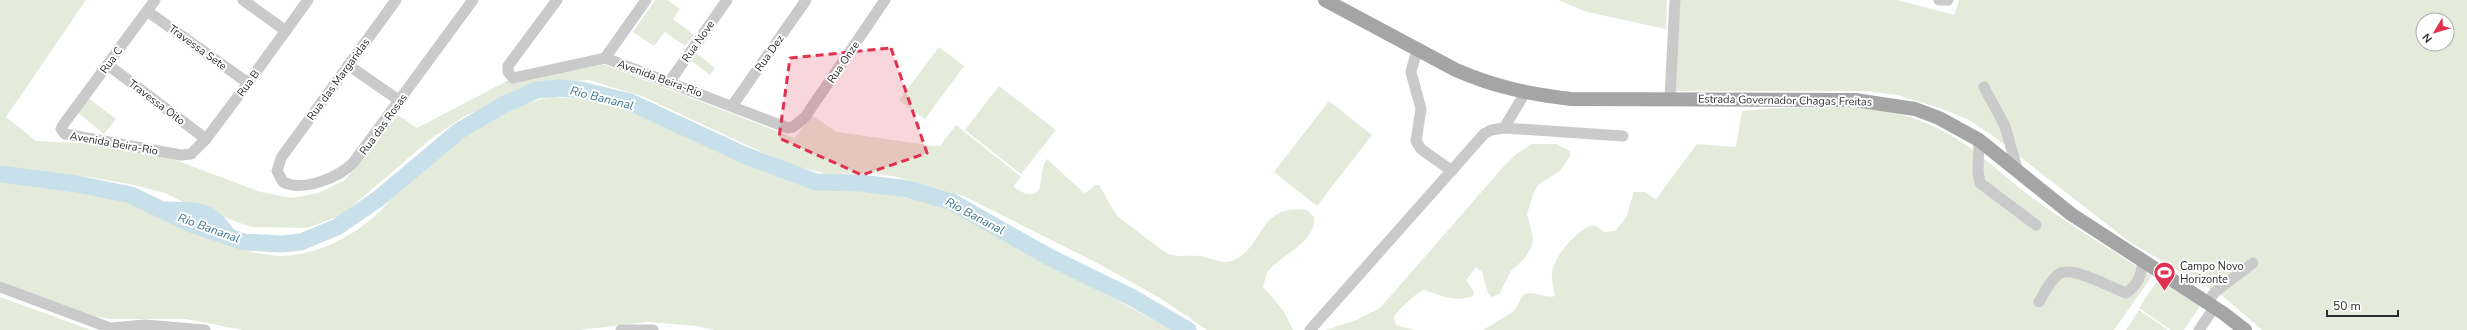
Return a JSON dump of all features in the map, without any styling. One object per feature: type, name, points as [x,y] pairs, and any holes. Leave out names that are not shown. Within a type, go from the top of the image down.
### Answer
[{"type":"main road","name":"Estrada Governador Chagas Freitas","points":[[1325,0],[1416,50],[1478,80],[1525,93],[1571,99],[1877,101],[1921,112],[1979,140],[2065,209],[2211,305],[2245,330]]},
{"type":"street","name":"Rua C","points":[[66,119],[108,65],[155,0]]},
{"type":"street","points":[[244,0],[286,31]]},
{"type":"street","name":"Rua B","points":[[181,155],[191,154],[206,139],[308,0]]},
{"type":"street","name":"Rua das Margaridas","points":[[281,158],[396,0]]},
{"type":"street","name":"Rua das Rosas","points":[[281,158],[277,167],[278,176],[283,182],[291,186],[315,182],[335,175],[354,163],[473,0]]},
{"type":"street","name":"Avenida Beira-Rio","points":[[557,0],[508,66],[509,73],[515,78],[605,58],[670,81],[779,126],[793,127],[800,122]]},
{"type":"street","points":[[605,58],[646,0]]},
{"type":"street","name":"Rua Nove","points":[[670,81],[727,0]]},
{"type":"street","name":"Rua Dez","points":[[732,106],[806,0]]},
{"type":"street","name":"Rua Onze","points":[[800,122],[885,0]]},
{"type":"street","points":[[1670,99],[1676,0]]},
{"type":"street","name":"Travessa Sete","points":[[147,11],[248,83]]},
{"type":"street","points":[[1416,50],[1411,72],[1421,109],[1416,141],[1421,149],[1452,171]]},
{"type":"street","name":"Travessa Oito","points":[[108,65],[206,139]]},
{"type":"street","points":[[348,65],[400,101]]},
{"type":"street","points":[[1984,87],[2005,126],[2018,172]]},
{"type":"street","points":[[1504,128],[1525,93]]},
{"type":"street","name":"Avenida Beira-Rio","points":[[66,119],[61,128],[68,135],[181,155]]},
{"type":"street","points":[[1310,330],[1452,171],[1476,140],[1491,130],[1504,128],[1623,136]]},
{"type":"street","points":[[1979,140],[1978,172],[1980,183],[2036,225]]},
{"type":"street","points":[[2039,302],[2059,274],[2069,271],[2084,274],[2126,294],[2135,287],[2141,274],[2143,261]]},
{"type":"street","points":[[2199,330],[2211,305],[2215,292],[2253,263]]},
{"type":"street","points":[[0,287],[110,328],[145,325],[205,330]]},
{"type":"street","points":[[621,330],[653,330]]},
{"type":"highlighted area","points":[[891,48],[927,153],[862,175],[779,138],[790,58]]},
{"type":"green space","points":[[0,0],[86,0],[6,117],[36,141],[80,143],[162,155],[261,192],[292,198],[318,193],[345,180],[398,115],[417,128],[507,81],[600,63],[795,138],[811,115],[837,132],[934,146],[940,146],[956,125],[1021,177],[1013,186],[1019,190],[1029,194],[1038,191],[1041,183],[1043,167],[1047,159],[1084,193],[1095,185],[1099,185],[1117,216],[1166,253],[1178,256],[1203,256],[1222,262],[1231,261],[1242,255],[1250,247],[1270,220],[1278,213],[1290,210],[1307,210],[1314,217],[1313,226],[1310,233],[1298,247],[1269,270],[1263,287],[1283,310],[1293,330],[1207,330],[1160,298],[1097,263],[966,197],[897,177],[874,173],[828,174],[801,168],[774,158],[644,97],[589,80],[555,82],[518,93],[465,116],[433,137],[342,215],[307,228],[251,227],[185,203],[165,193],[134,185],[88,177],[0,169]]},
{"type":"green space","points":[[655,0],[667,0],[680,9],[673,19],[694,35],[685,46],[665,32],[654,46],[633,32]]},
{"type":"green space","points":[[1558,0],[1667,0],[1666,29],[1587,12]]},
{"type":"green space","points":[[1679,0],[1898,0],[1954,15],[1959,0],[2467,0],[2467,330],[2262,330],[2225,298],[2130,242],[1993,136],[1969,120],[1943,109],[1897,95],[1864,91],[1674,91]]},
{"type":"green space","points":[[939,47],[964,66],[925,119],[899,100]]},
{"type":"green space","points":[[696,53],[715,68],[710,75],[690,60]]},
{"type":"green space","points":[[999,86],[1056,130],[1021,174],[965,130]]},
{"type":"green space","points":[[553,97],[600,100],[633,109],[735,157],[809,187],[863,190],[941,204],[975,219],[1022,248],[1172,330],[715,330],[696,326],[648,322],[579,330],[243,330],[186,319],[110,319],[93,316],[0,281],[0,182],[82,191],[115,197],[138,204],[194,232],[236,248],[266,255],[294,255],[320,249],[332,244],[366,224],[419,170],[449,146],[482,124],[516,107]]},
{"type":"green space","points":[[88,98],[116,119],[104,134],[77,112]]},
{"type":"green space","points":[[1329,101],[1372,135],[1317,206],[1274,172]]},
{"type":"green space","points":[[1778,108],[1867,108],[1896,113],[1919,120],[1956,139],[2052,212],[2152,276],[2114,330],[1483,330],[1514,311],[1524,294],[1532,293],[1551,297],[1555,296],[1552,281],[1554,265],[1562,250],[1581,231],[1594,225],[1605,232],[1615,231],[1626,218],[1634,192],[1645,192],[1656,199],[1697,144],[1736,147],[1742,111]]},
{"type":"green space","points":[[1532,144],[1556,144],[1570,151],[1570,156],[1560,171],[1539,184],[1534,192],[1527,214],[1533,237],[1532,246],[1526,257],[1511,271],[1499,294],[1492,297],[1488,293],[1482,272],[1476,267],[1466,280],[1474,292],[1473,296],[1460,299],[1442,296],[1424,290],[1403,306],[1394,317],[1396,325],[1415,330],[1326,330],[1356,320],[1380,308],[1505,165],[1516,154]]},
{"type":"green space","name":"Campo Novo Horizonte","points":[[2159,278],[2200,306],[2184,330],[2171,330],[2139,308]]},
{"type":"green space","points":[[0,297],[91,330],[0,330]]},
{"type":"green space","points":[[2139,310],[2168,330],[2126,330]]},
{"type":"waterway","name":"Rio Bananal","points":[[0,174],[77,184],[131,195],[191,224],[244,242],[282,244],[301,242],[337,227],[378,199],[459,131],[503,105],[537,90],[559,88],[581,90],[630,102],[744,155],[816,182],[861,183],[908,189],[952,202],[1049,257],[1133,298],[1188,330]]},
{"type":"waterway","points":[[167,210],[196,211],[203,213],[216,221],[229,237]]},
{"type":"place","name":"Campo Novo Horizonte","points":[[2165,292]]}]
